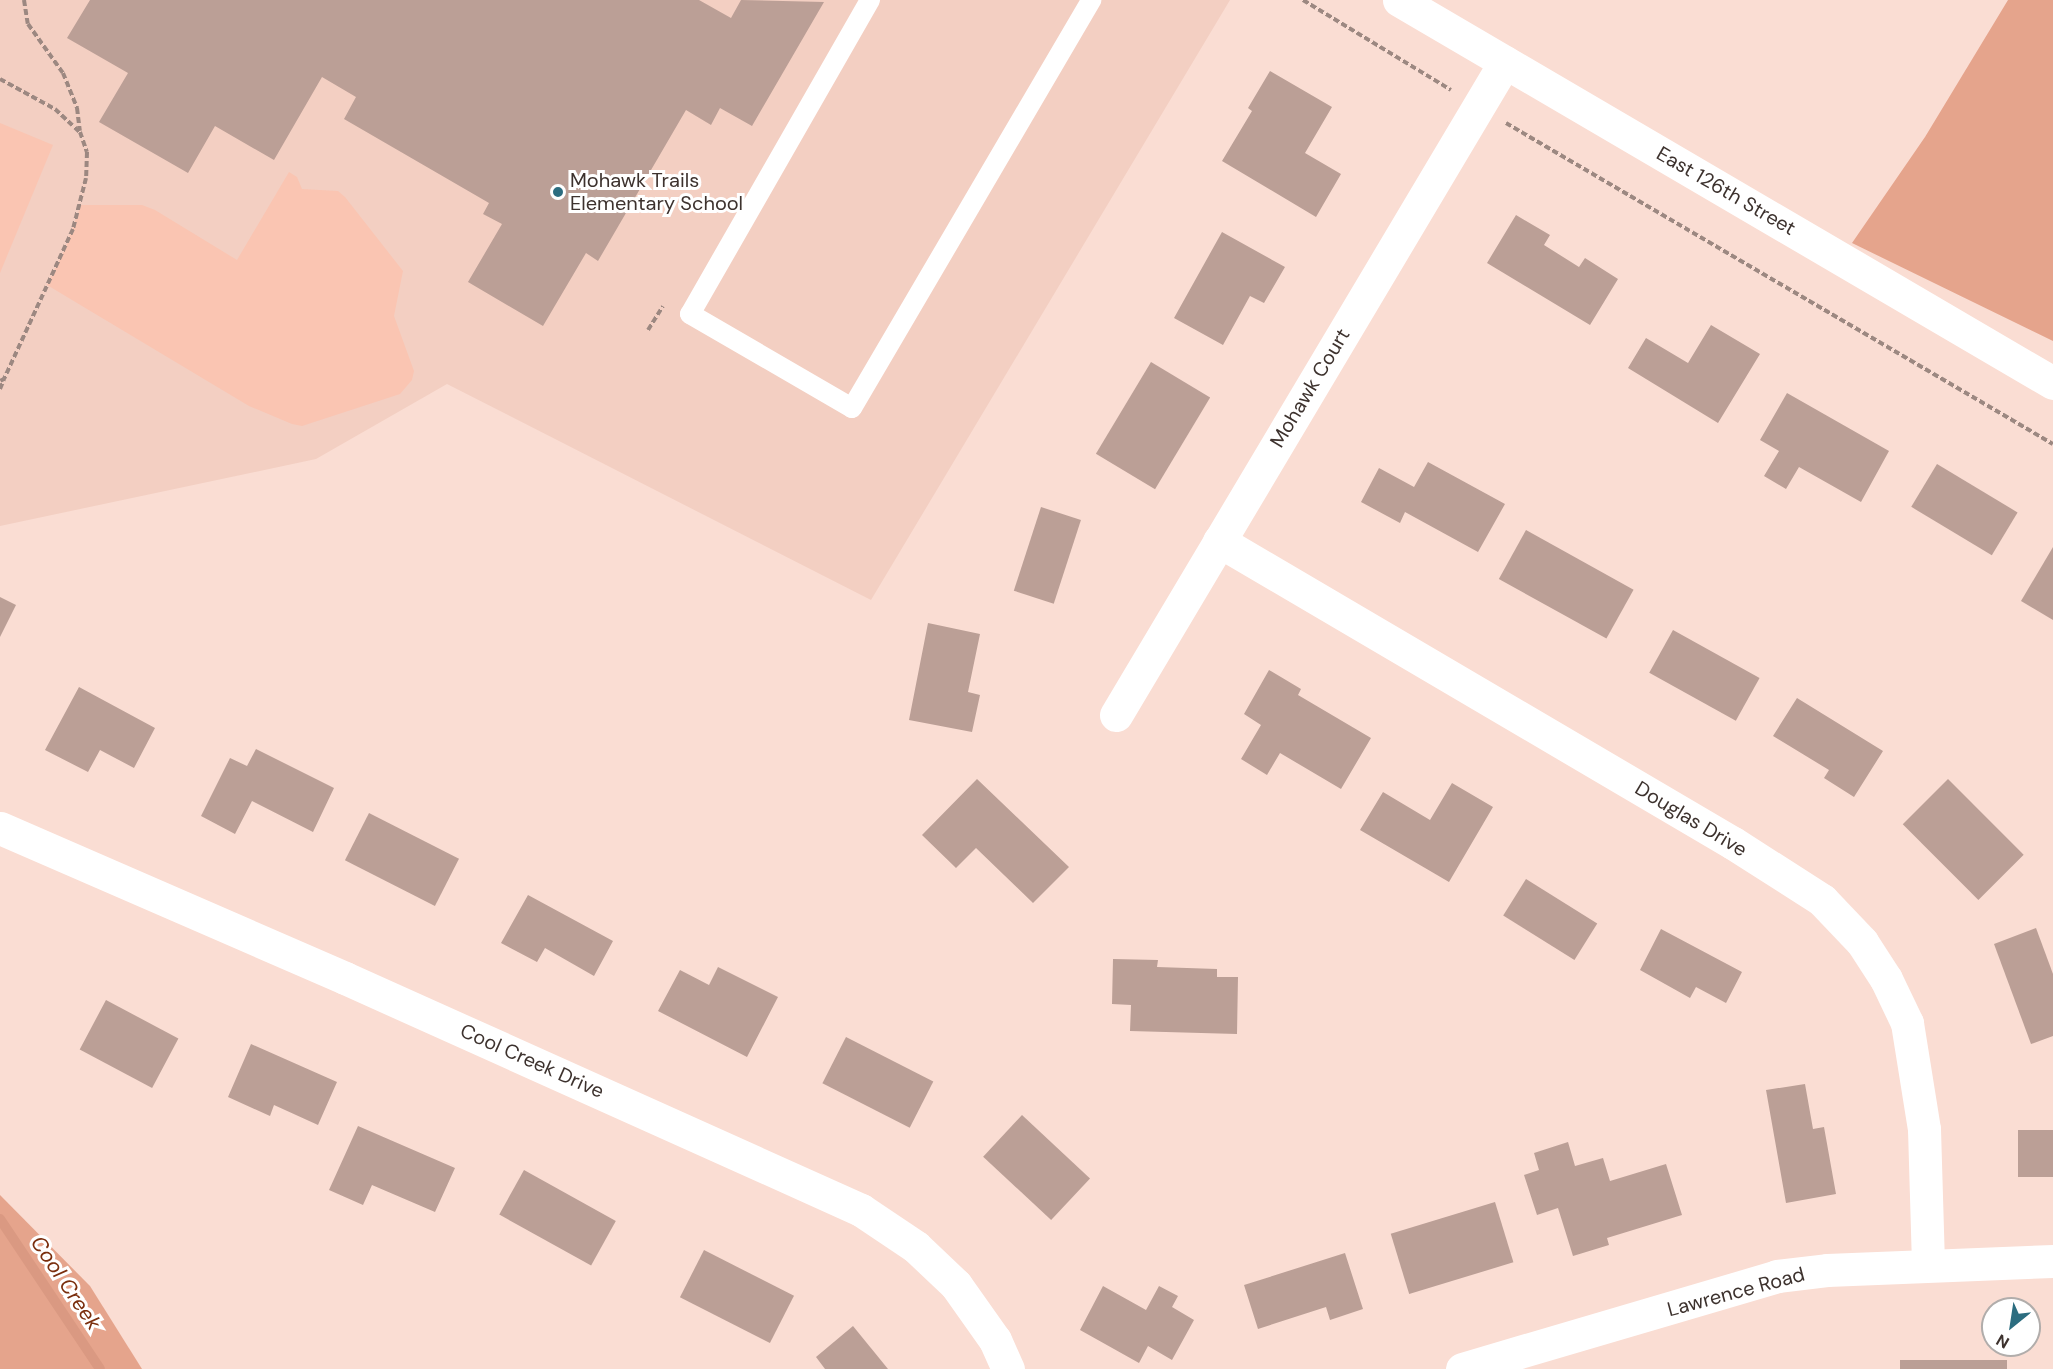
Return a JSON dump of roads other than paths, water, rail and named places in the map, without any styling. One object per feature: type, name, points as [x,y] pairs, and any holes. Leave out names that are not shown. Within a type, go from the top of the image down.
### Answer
[{"type":"street","name":"East 126th Street","points":[[1399,0],[2053,383]]},
{"type":"street","name":"Mohawk Court","points":[[1116,715],[1505,62]]},
{"type":"street","name":"Douglas Drive","points":[[1219,541],[1722,837],[1822,900],[1862,942],[1886,979],[1907,1023],[1924,1129],[1928,1264]]},
{"type":"street","name":"Cool Creek Drive","points":[[0,828],[367,988],[861,1210],[916,1247],[956,1285],[995,1341],[1008,1369]]},
{"type":"street","name":"Lawrence Road","points":[[1462,1369],[1777,1276],[1827,1270],[1928,1264],[2053,1261]]},
{"type":"lane","points":[[870,0],[690,314],[852,408],[1091,0]]},
{"type":"waterway","name":"Cool Creek","points":[[0,1219],[100,1369]]},
{"type":"place","name":"Mohawk Trails Elementary School","points":[[558,192]]}]
